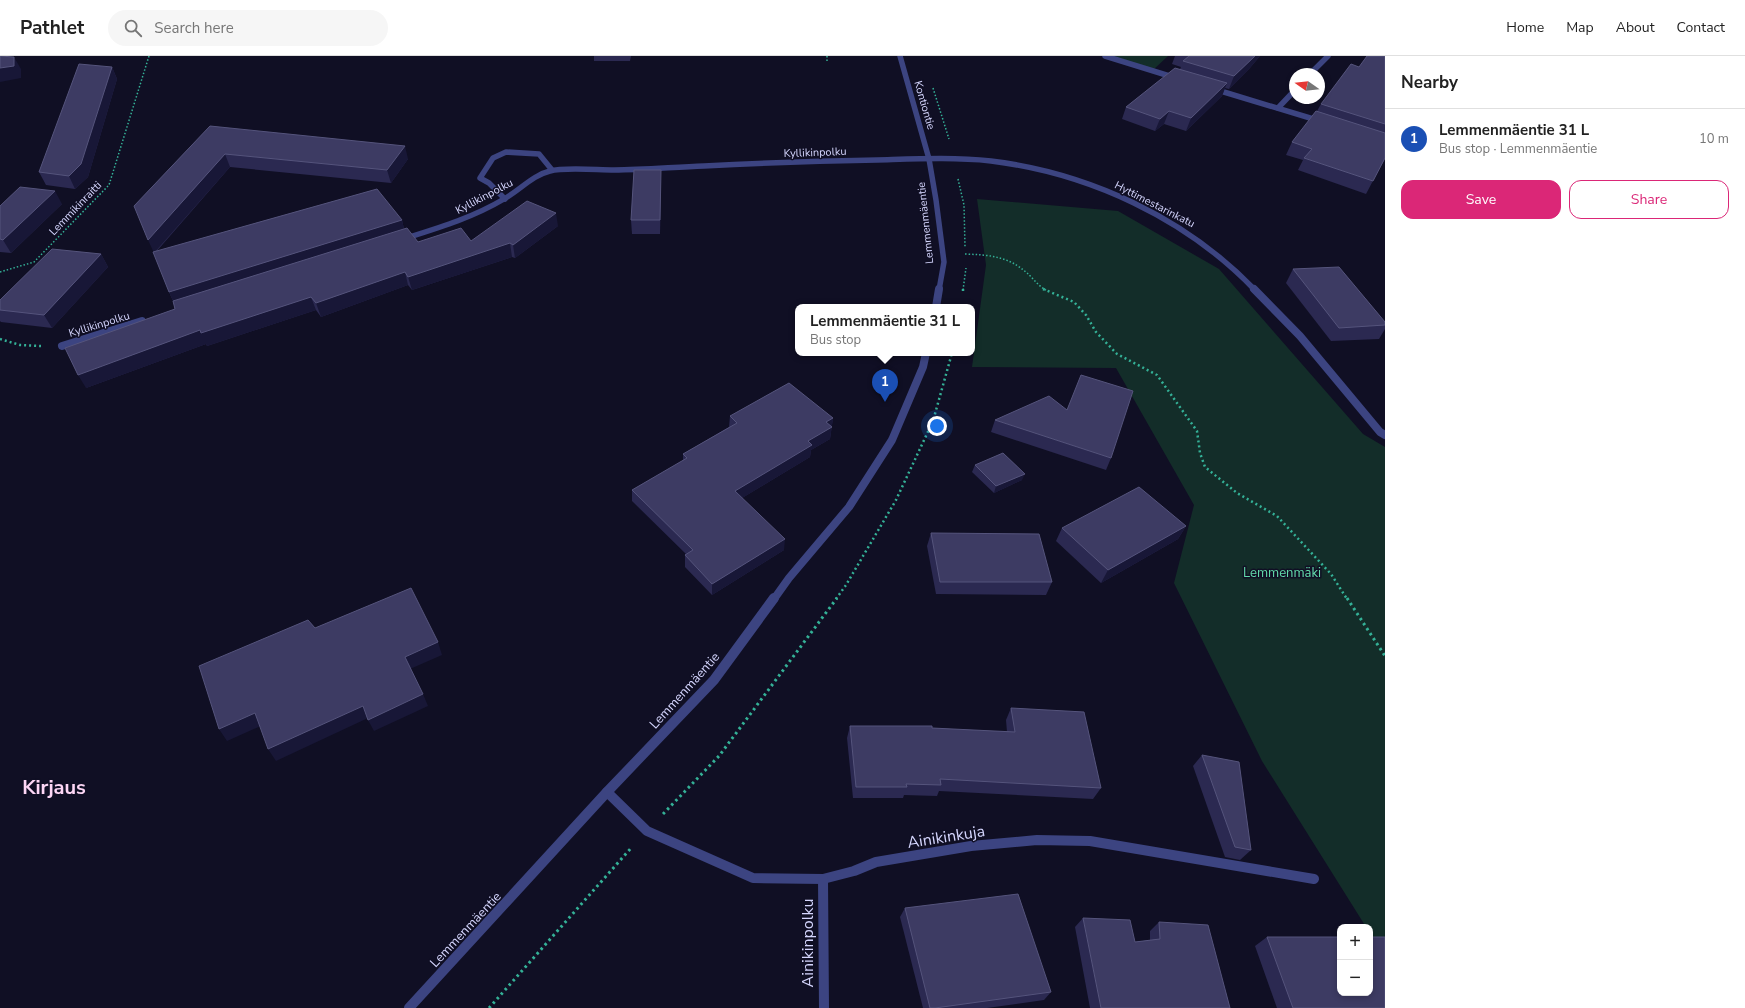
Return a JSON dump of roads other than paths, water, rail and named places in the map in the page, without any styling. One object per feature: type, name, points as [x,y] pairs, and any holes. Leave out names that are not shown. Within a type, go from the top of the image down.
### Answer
[{"type":"street","name":"Kontiontie","points":[[900,56],[929,159]]},
{"type":"street","points":[[1105,56],[1182,80]]},
{"type":"street","points":[[1316,68],[1328,56]]},
{"type":"street","points":[[1211,89],[1328,124]]},
{"type":"street","points":[[1278,108],[1289,96]]},
{"type":"street","points":[[505,198],[489,183],[480,178],[493,158],[506,152],[539,154],[552,170]]},
{"type":"street","name":"Kyllikinpolku","points":[[397,241],[466,219],[505,198],[539,175],[552,170],[615,170],[789,162],[929,159]]},
{"type":"street","name":"Lemmenmäentie","points":[[929,159],[944,262],[937,304]]},
{"type":"street","name":"Hyttimestarinkatu","points":[[929,159],[988,161],[1064,176],[1099,188],[1134,203],[1170,222],[1196,238],[1244,278],[1300,336],[1380,432],[1385,435]]},
{"type":"street","name":"Kyllikinpolku","points":[[62,346],[146,320]]},
{"type":"street","name":"Lemmenmäentie","points":[[409,1008],[607,792],[714,680],[789,578],[849,507],[892,440],[923,367],[925,356]]},
{"type":"street","name":"Ainikinkuja","points":[[607,792],[647,831],[753,878],[823,878],[854,871],[876,862],[971,846],[1037,840],[1090,842],[1314,879]]},
{"type":"street","name":"Ainikinpolku","points":[[823,878],[824,1008]]},
{"type":"place","name":"Lemmenmäentie 31 L","points":[[885,402]]},
{"type":"district","name":"Kirjaus","points":[[54,787]]},
{"type":"park label","name":"Lemmenmäki","points":[[1282,572]]}]
